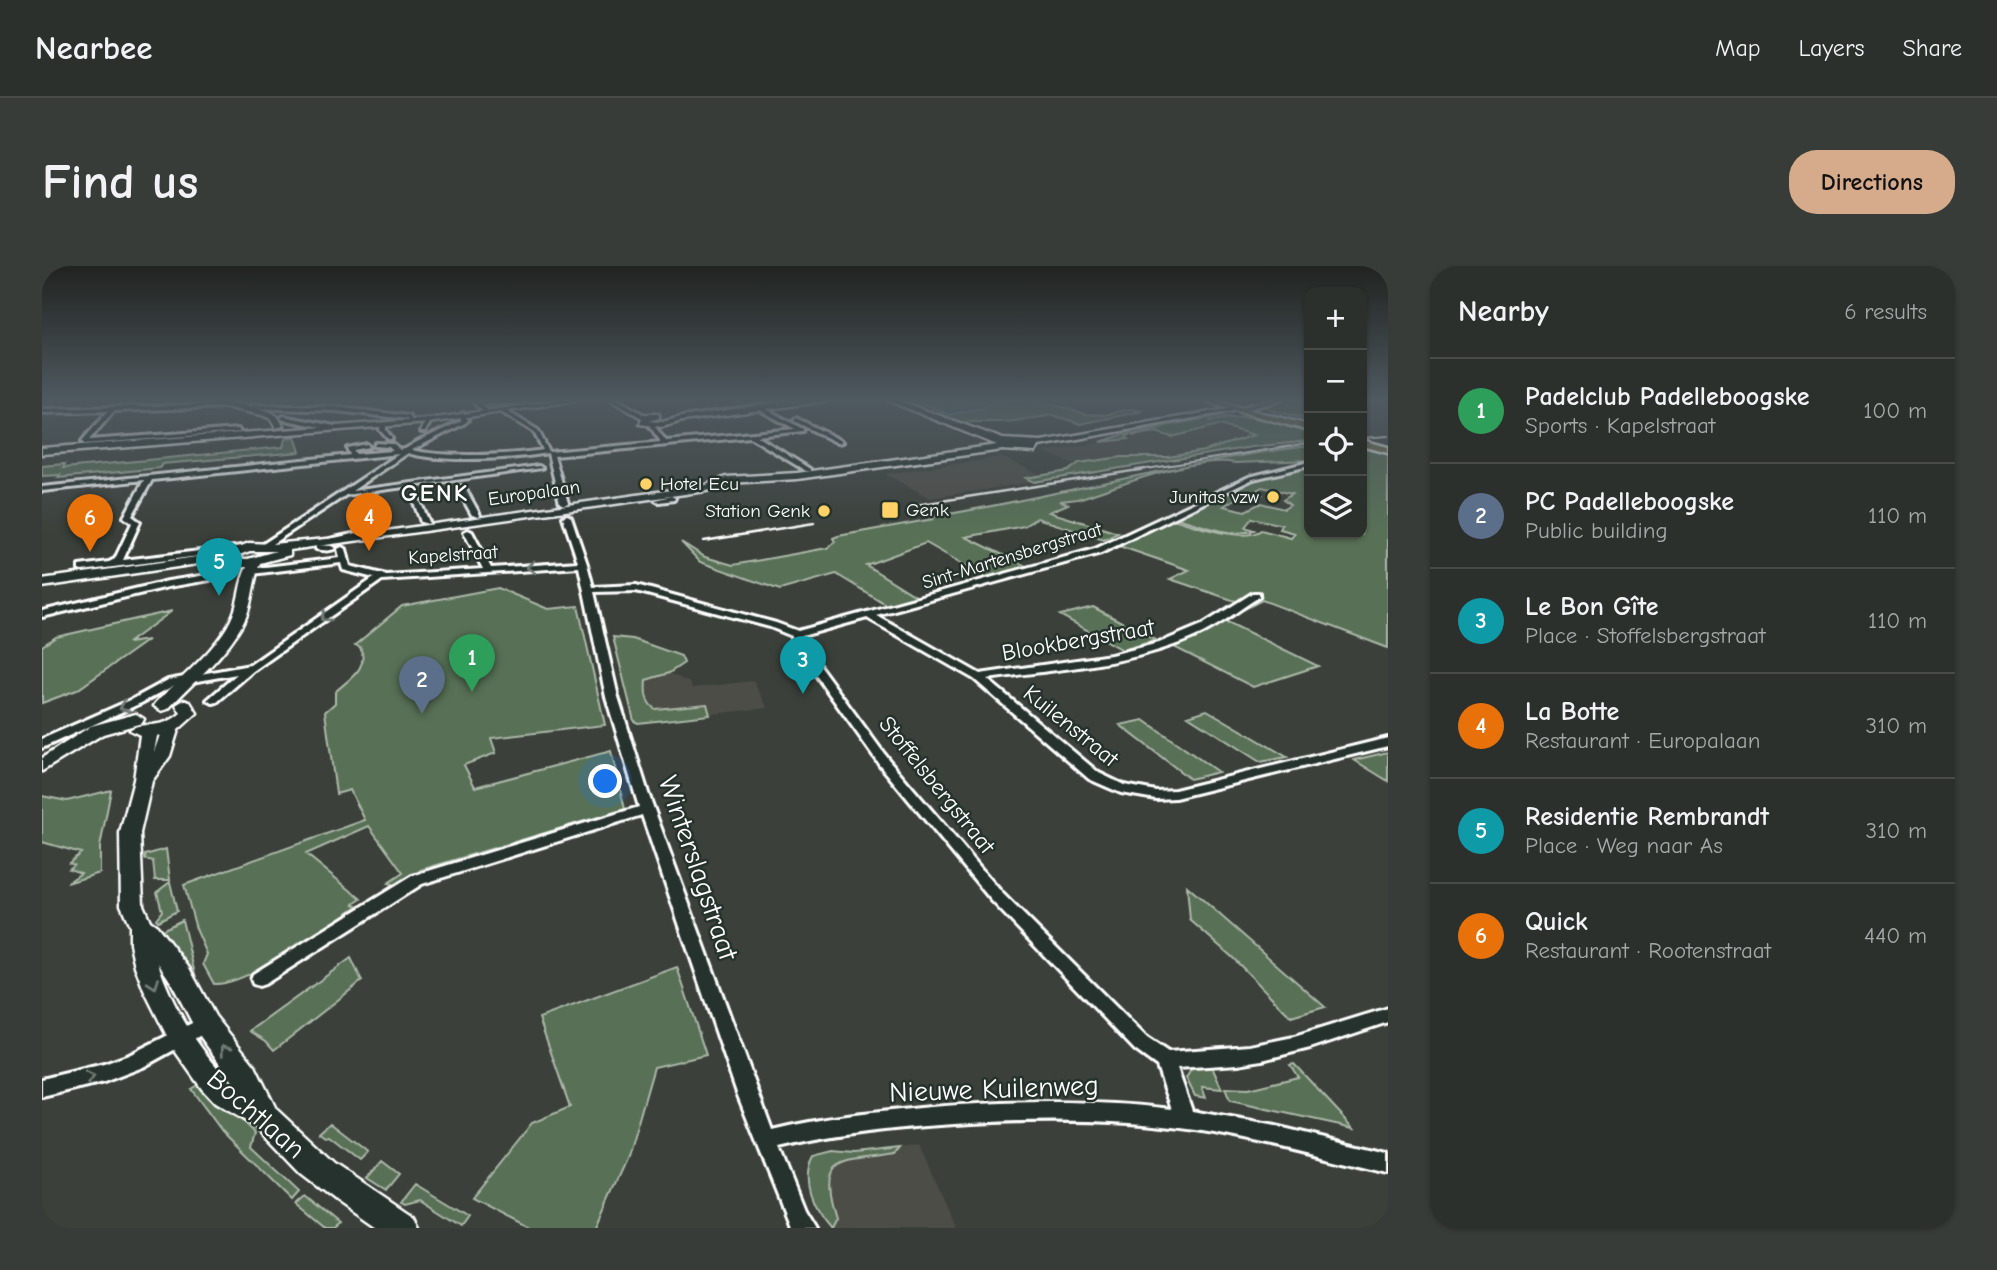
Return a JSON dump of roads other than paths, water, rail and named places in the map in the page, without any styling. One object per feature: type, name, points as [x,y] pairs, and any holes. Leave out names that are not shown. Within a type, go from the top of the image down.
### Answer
[{"type":"highway","points":[[1369,445],[1388,450]]},
{"type":"main road","points":[[42,451],[102,445]]},
{"type":"main road","name":"Europalaan","points":[[750,485],[786,475],[999,445]]},
{"type":"main road","name":"Europalaan","points":[[42,585],[228,559],[243,548],[325,545],[662,497],[715,488],[726,480],[750,485],[999,445]]},
{"type":"main road","name":"Europalaan","points":[[1009,445],[1029,450],[1035,449],[1032,445]]},
{"type":"main road","name":"Europalaan","points":[[325,545],[715,488],[735,492]]},
{"type":"main road","name":"Europalaan","points":[[228,559],[250,568],[271,547]]},
{"type":"main road","name":"Bochtlaan","points":[[184,705],[215,662],[241,613],[250,568]]},
{"type":"main road","name":"Bochtlaan","points":[[222,645],[140,726],[143,780],[130,833],[128,860],[132,905],[141,926],[140,936],[155,988],[181,1037],[225,1094],[266,1118],[300,1154],[378,1213],[403,1228]]},
{"type":"main road","name":"Bochtlaan","points":[[143,780],[162,757],[170,727],[186,718],[189,708],[184,705],[162,706]]},
{"type":"main road","points":[[42,766],[73,746],[140,726],[170,727]]},
{"type":"main road","name":"Bochtlaan","points":[[141,926],[149,932],[180,975],[206,1024],[245,1075],[266,1118]]},
{"type":"street","points":[[376,445],[391,445],[416,456],[547,453],[633,445]]},
{"type":"street","points":[[271,547],[416,445]]},
{"type":"street","points":[[543,445],[565,503]]},
{"type":"street","points":[[766,445],[805,469],[786,475]]},
{"type":"street","points":[[355,457],[349,449],[367,446]]},
{"type":"street","points":[[42,489],[404,452]]},
{"type":"street","points":[[446,458],[454,473]]},
{"type":"street","name":"Sint-Martensbergstraat","points":[[797,634],[871,616],[1098,551],[1251,478],[1304,465]]},
{"type":"street","points":[[345,494],[413,493],[454,473],[540,468]]},
{"type":"street","points":[[111,565],[119,560],[136,522],[128,517],[149,479]]},
{"type":"street","points":[[461,488],[476,515]]},
{"type":"street","points":[[413,493],[425,522]]},
{"type":"street","name":"Winterslagstraat","points":[[567,517],[583,564],[612,697],[647,809],[747,1093],[796,1217],[804,1228]]},
{"type":"street","points":[[468,531],[488,570]]},
{"type":"street","name":"Europalaan","points":[[325,545],[357,535]]},
{"type":"street","points":[[82,568],[243,548]]},
{"type":"street","points":[[250,568],[345,560],[342,549]]},
{"type":"street","name":"Kapelstraat","points":[[345,560],[346,568],[380,577],[583,564]]},
{"type":"street","points":[[42,745],[137,701],[160,687],[249,669],[262,663],[380,577]]},
{"type":"street","points":[[42,614],[168,584],[207,578]]},
{"type":"street","points":[[588,590],[636,588],[797,634]]},
{"type":"street","name":"Blookbergstraat","points":[[978,677],[1106,659],[1162,646],[1207,626],[1256,595]]},
{"type":"street","name":"Kuilenstraat","points":[[871,616],[978,677],[1094,776],[1115,788],[1146,794],[1175,794],[1388,741]]},
{"type":"street","name":"Stoffelsbergstraat","points":[[797,634],[798,643],[884,762],[997,897],[1141,1044],[1165,1061]]},
{"type":"street","points":[[213,700],[249,669]]},
{"type":"street","points":[[42,745],[73,746]]},
{"type":"street","points":[[259,979],[416,880],[647,809]]},
{"type":"street","points":[[1185,1121],[1165,1061],[1191,1057],[1230,1058],[1265,1052],[1388,1015]]},
{"type":"street","points":[[42,1088],[104,1073],[150,1055],[206,1024]]},
{"type":"street","name":"Nieuwe Kuilenweg","points":[[767,1141],[826,1127],[955,1114],[1056,1109],[1236,1128],[1388,1163]]},
{"type":"railway","points":[[1134,471],[1297,445]]},
{"type":"railway","points":[[909,506],[1145,469]]},
{"type":"railway","points":[[704,541],[814,523]]},
{"type":"place","name":"Hotel Ecu","points":[[646,484]]},
{"type":"place","name":"Junitas vzw","points":[[1273,497]]},
{"type":"place","name":"Genk","points":[[890,510]]},
{"type":"place","name":"Station Genk","points":[[824,511]]},
{"type":"place","name":"La Botte","points":[[369,551]]},
{"type":"place","name":"Quick","points":[[90,552]]},
{"type":"place","name":"Residentie Rembrandt","points":[[219,596]]},
{"type":"place","name":"Padelclub Padelleboogske","points":[[472,692]]},
{"type":"place","name":"Le Bon Gîte","points":[[803,694]]},
{"type":"place","name":"PC Padelleboogske","points":[[422,714]]},
{"type":"district","name":"GENK","points":[[435,493]]}]
